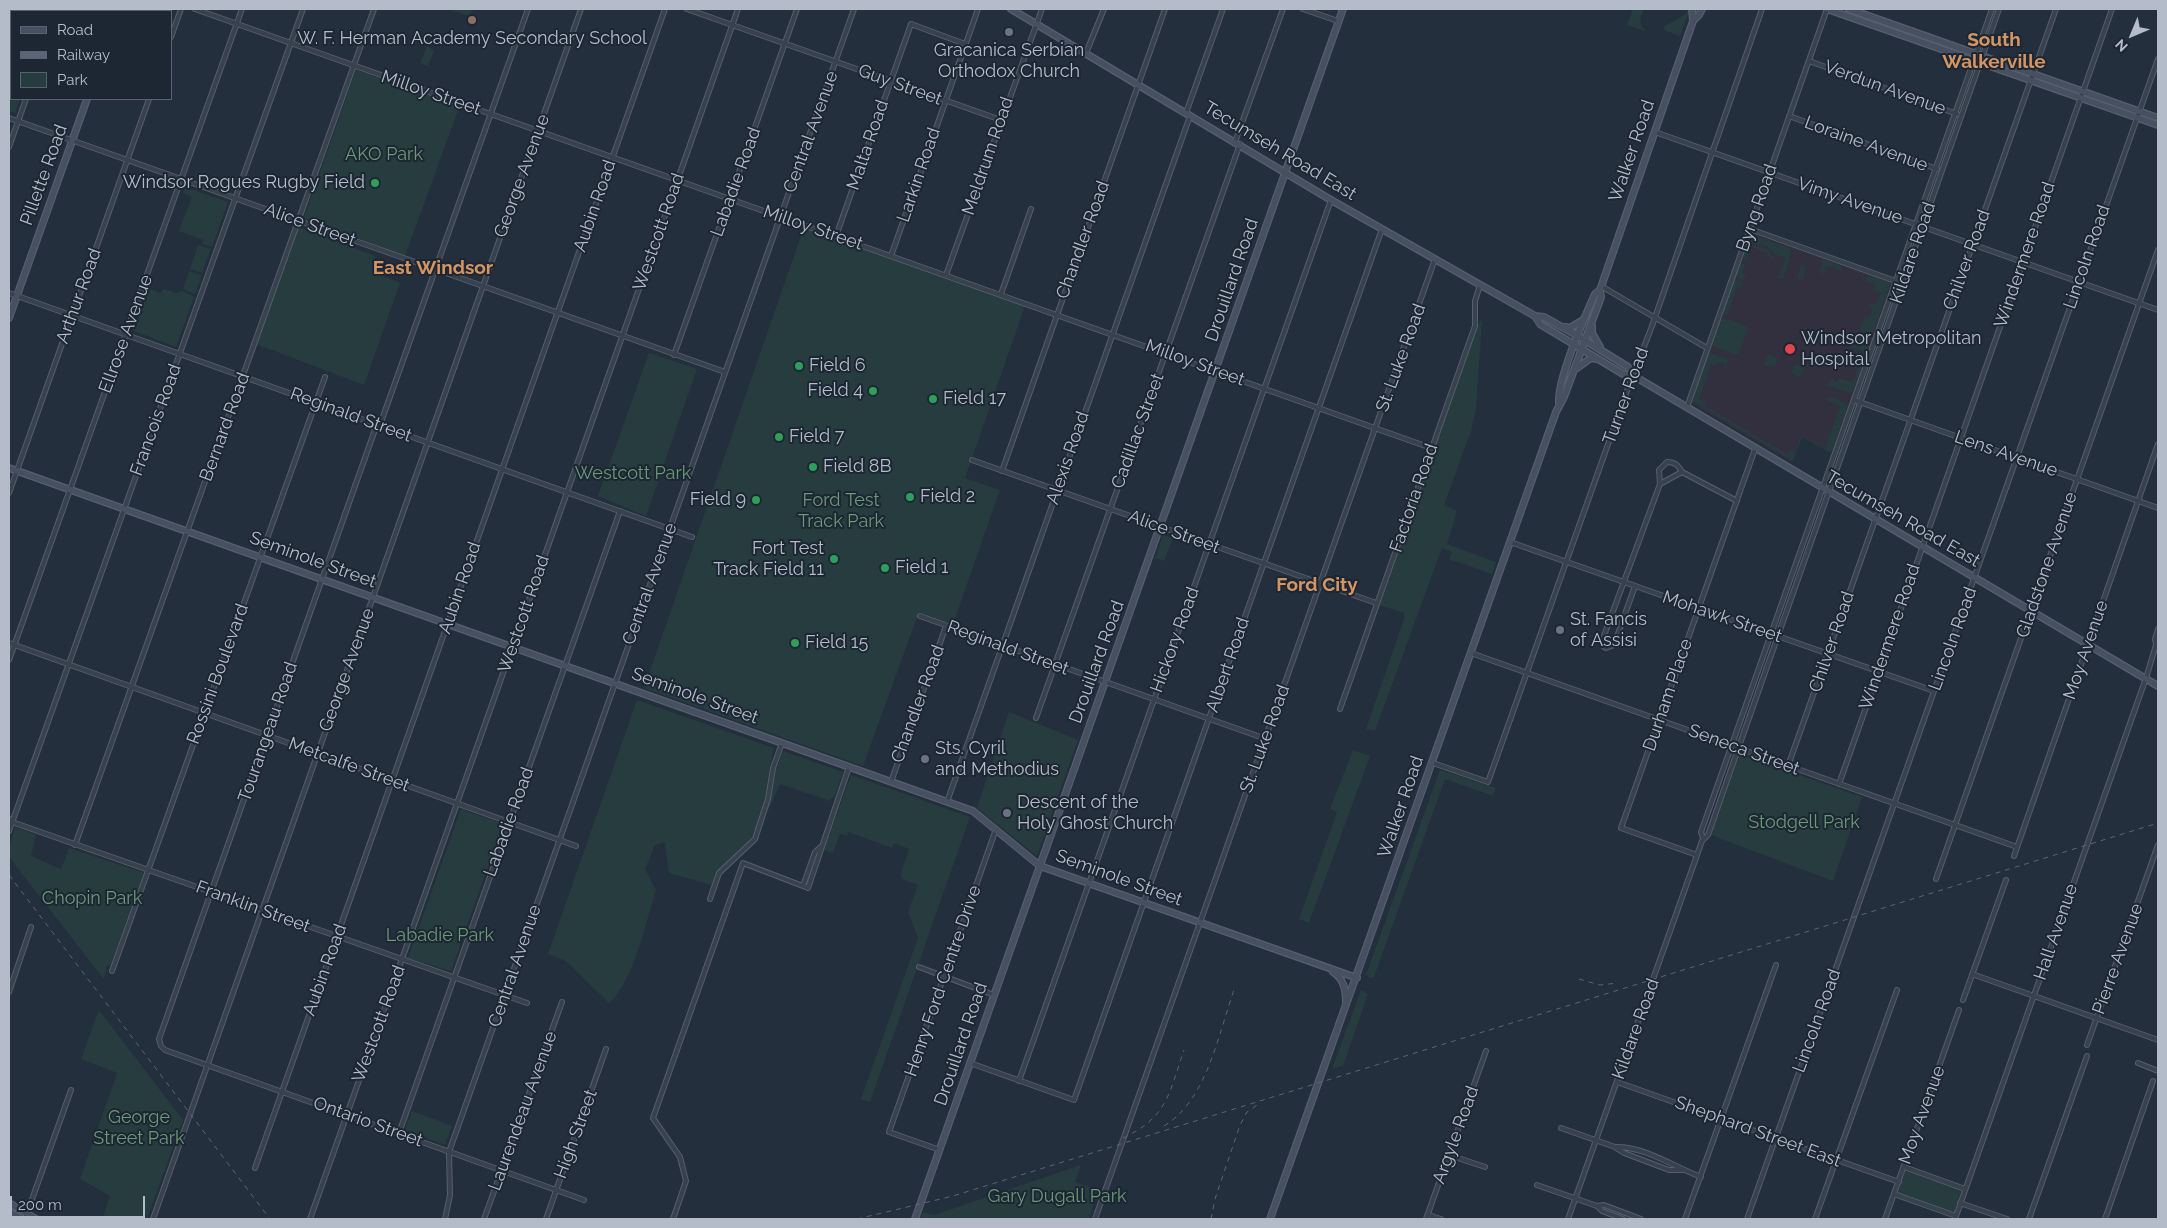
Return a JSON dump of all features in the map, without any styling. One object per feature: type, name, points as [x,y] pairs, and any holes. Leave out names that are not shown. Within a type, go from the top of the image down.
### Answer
[{"type":"main road","name":"Tecumseh Road East","points":[[1011,9],[1286,171],[1331,200],[1535,316],[1544,317],[1563,327],[1628,367],[1634,376]]},
{"type":"main road","name":"Drouillard Road","points":[[915,1219],[1343,9]]},
{"type":"main road","name":"Walker Road","points":[[1270,1219],[1559,405],[1564,397],[1601,297],[1601,288],[1693,21],[1692,9]]},
{"type":"main road","name":"Walker Road","points":[[1693,21],[1702,9]]},
{"type":"main road","points":[[1827,9],[2031,80],[2158,118]]},
{"type":"main road","points":[[1849,9],[2033,73],[2136,118],[2158,125]]},
{"type":"main road","name":"Pillette Road","points":[[9,318],[87,100]]},
{"type":"main road","name":"Walker Road","points":[[1559,405],[1558,394],[1575,344],[1595,294],[1601,288]]},
{"type":"main road","name":"Tecumseh Road East","points":[[1535,316],[1540,324],[1623,374],[1634,376],[2158,686]]},
{"type":"main road","points":[[1563,327],[1570,328],[1585,318]]},
{"type":"main road","points":[[1592,322],[1592,334],[1596,343],[1604,352]]},
{"type":"main road","points":[[1574,371],[1591,358],[1599,359]]},
{"type":"main road","name":"Seminole Street","points":[[9,468],[973,811],[1040,866],[1357,978]]},
{"type":"main road","points":[[1329,969],[1338,975],[1346,988],[1346,1007]]},
{"type":"main road","points":[[9,1203],[24,1217]]},
{"type":"main road","points":[[1275,1207],[1277,1219]]},
{"type":"main road","points":[[9,1212],[36,1219]]},
{"type":"street","points":[[172,34],[181,9]]},
{"type":"street","name":"Milloy Street","points":[[195,9],[1216,370],[1431,448]]},
{"type":"street","name":"Ellrose Avenue","points":[[9,660],[242,9]]},
{"type":"street","name":"Francois Road","points":[[9,831],[10,821],[68,665],[302,9]]},
{"type":"street","name":"Bernard Road","points":[[75,845],[374,9]]},
{"type":"street","name":"Tourangeau Road","points":[[159,1039],[322,579],[528,9]]},
{"type":"street","name":"George Avenue","points":[[153,1219],[581,9]]},
{"type":"street","name":"Aubin Road","points":[[255,1168],[665,9]]},
{"type":"street","name":"Guy Street","points":[[687,9],[1001,120]]},
{"type":"street","name":"Westcott Road","points":[[310,1219],[738,9]]},
{"type":"street","name":"Labadie Road","points":[[674,355],[797,9]]},
{"type":"street","name":"Central Avenue","points":[[445,1219],[450,1195],[449,1152],[854,9]]},
{"type":"street","name":"Larkin Road","points":[[891,256],[978,9]]},
{"type":"street","name":"Meldrum Road","points":[[946,275],[1042,9]]},
{"type":"street","points":[[1086,53],[1104,9]]},
{"type":"street","name":"Chandler Road","points":[[1002,471],[1165,9]]},
{"type":"street","name":"Alexis Road","points":[[947,802],[1112,334],[1223,9]]},
{"type":"street","name":"Cadillac Street","points":[[1036,718],[1166,353],[1283,9]]},
{"type":"street","points":[[1303,9],[1338,21]]},
{"type":"street","name":"Turner Road","points":[[1433,763],[1488,782],[1634,376],[1762,9]]},
{"type":"street","name":"Byng Road","points":[[1687,407],[1827,9]]},
{"type":"street","name":"Kildare Road","points":[[1568,1219],[1703,838],[1701,832],[1790,580],[1860,402],[1962,115],[1992,9]]},
{"type":"street","name":"Kildare Road","points":[[1979,55],[1999,9]]},
{"type":"street","name":"Chilver Road","points":[[1788,766],[2056,9]]},
{"type":"street","name":"Windermere Road","points":[[1839,784],[2112,9]]},
{"type":"street","name":"Malta Road","points":[[836,236],[911,24],[965,44]]},
{"type":"street","name":"Lincoln Road","points":[[1747,1219],[2158,59]]},
{"type":"street","name":"Verdun Avenue","points":[[1809,61],[1962,115]]},
{"type":"street","name":"Kildare Road","points":[[1703,838],[1708,835],[1797,582],[1854,400],[1955,113],[1977,62]]},
{"type":"street","points":[[9,147],[26,100]]},
{"type":"street","name":"Arthur Road","points":[[9,493],[149,100]]},
{"type":"street","name":"Loraine Avenue","points":[[1789,116],[1942,171]]},
{"type":"street","name":"Alice Street","points":[[9,118],[557,314],[725,372]]},
{"type":"street","name":"Vimy Avenue","points":[[1655,132],[2158,310]]},
{"type":"street","name":"Hickory Road","points":[[1019,1081],[1331,200]]},
{"type":"street","points":[[1001,294],[1031,209]]},
{"type":"street","name":"Albert Road","points":[[1019,1081],[1074,1100],[1382,229]]},
{"type":"street","points":[[1750,229],[1902,283]]},
{"type":"street","name":"Gladstone Avenue","points":[[1936,880],[2158,250]]},
{"type":"street","name":"St. Luke Road","points":[[1095,1219],[1436,259]]},
{"type":"street","name":"Factoria Road","points":[[1340,709],[1475,326],[1475,301],[1480,285]]},
{"type":"street","points":[[1601,288],[1708,348]]},
{"type":"street","name":"Reginald Street","points":[[9,293],[692,537]]},
{"type":"street","name":"Rossini Boulevard","points":[[112,971],[325,377]]},
{"type":"street","name":"Lens Avenue","points":[[1854,400],[2158,508]]},
{"type":"street","name":"Moy Avenue","points":[[2014,856],[2158,444]]},
{"type":"street","name":"Durham Place","points":[[1697,855],[1621,828],[1755,449]]},
{"type":"street","name":"Alice Street","points":[[972,460],[1376,603]]},
{"type":"street","points":[[1635,586],[1614,645],[1606,648],[1602,641],[1660,484],[1659,470],[1667,462],[1673,462],[1679,466],[1682,472],[1737,501]]},
{"type":"street","points":[[1660,484],[1682,472]]},
{"type":"street","name":"Labadie Road","points":[[399,1133],[620,511]]},
{"type":"street","name":"Mohawk Street","points":[[1510,542],[1934,691]]},
{"type":"street","points":[[1790,580],[1797,582]]},
{"type":"street","name":"Reginald Street","points":[[920,616],[1266,739]]},
{"type":"street","name":"Chandler Road","points":[[891,782],[946,626]]},
{"type":"street","name":"Hall Avenue","points":[[1955,1218],[2146,678],[2157,645],[2155,639],[2158,629]]},
{"type":"street","name":"Metcalfe Street","points":[[9,644],[576,846]]},
{"type":"street","name":"Seneca Street","points":[[1471,653],[2017,847]]},
{"type":"street","points":[[710,899],[719,874],[755,839],[768,799],[773,768],[782,743]]},
{"type":"street","points":[[673,1219],[686,1182],[680,1157],[653,1118],[743,863],[803,886],[815,852],[822,846],[849,768]]},
{"type":"street","name":"Franklin Street","points":[[10,821],[527,1003]]},
{"type":"street","name":"Henry Ford Centre Drive","points":[[940,1150],[889,1132],[996,829]]},
{"type":"street","name":"Pierre Avenue","points":[[2087,1045],[2158,845]]},
{"type":"street","points":[[1963,1000],[2006,880]]},
{"type":"street","points":[[9,992],[32,927]]},
{"type":"street","points":[[1686,1219],[1776,965]]},
{"type":"street","points":[[919,968],[994,995]]},
{"type":"street","points":[[1972,974],[2158,1040]]},
{"type":"street","points":[[1816,1219],[1897,990]]},
{"type":"street","name":"Laurendeau Avenue","points":[[484,1219],[562,1002]]},
{"type":"street","name":"Moy Avenue","points":[[1885,1219],[1959,1010]]},
{"type":"street","name":"Ontario Street","points":[[159,1039],[161,1046],[165,1050],[584,1200]]},
{"type":"street","name":"High Street","points":[[546,1219],[606,1049]]},
{"type":"street","name":"Argyle Road","points":[[1427,1217],[1486,1051]]},
{"type":"street","points":[[2029,1219],[2087,1056]]},
{"type":"street","points":[[970,1063],[1019,1081]]},
{"type":"street","points":[[2138,1063],[2157,1070],[2158,1065]]},
{"type":"street","points":[[2105,1219],[2153,1081]]},
{"type":"street","name":"Shephard Street East","points":[[1617,1082],[1898,1182]]},
{"type":"street","points":[[24,1217],[71,1090]]},
{"type":"street","points":[[1561,1128],[1615,1147],[1624,1153],[1669,1170],[1682,1170]]},
{"type":"street","points":[[1615,1147],[1626,1147],[1673,1163],[1682,1170],[1701,1177]]},
{"type":"street","points":[[1449,1155],[1485,1167]]},
{"type":"street","points":[[1904,1167],[1965,1189]]},
{"type":"street","points":[[1537,1185],[1597,1206],[1602,1211],[1623,1219]]},
{"type":"street","points":[[1894,1194],[1955,1218]]},
{"type":"street","points":[[1960,1203],[2007,1219]]},
{"type":"street","points":[[1597,1206],[1604,1205],[1640,1219]]},
{"type":"street","points":[[1427,1217],[1440,1219]]},
{"type":"shaded area","name":"Windsor Metropolitan Hospital","points":[[1754,234],[1889,281],[1892,285],[1833,453],[1801,435],[1792,462],[1691,403],[1750,236]]},
{"type":"green space","points":[[9,9],[17,10],[10,10],[10,100],[20,100],[15,113],[9,111]]},
{"type":"green space","points":[[448,9],[473,9],[470,16]]},
{"type":"green space","points":[[1633,9],[1644,9],[1641,24],[1648,32],[1627,25]]},
{"type":"green space","points":[[1690,9],[1680,36],[1664,30],[1665,26],[1683,16]]},
{"type":"green space","points":[[427,46],[434,51],[428,66],[420,63]]},
{"type":"green space","name":"AKO Park","points":[[356,70],[460,105],[405,256],[304,218]]},
{"type":"green space","points":[[185,187],[228,202],[212,247],[202,244],[203,240],[179,231],[192,197],[183,193]]},
{"type":"green space","points":[[298,227],[375,256],[372,271],[400,283],[364,385],[256,344]]},
{"type":"green space","name":"Ford Test Track Park","points":[[804,227],[1025,306],[965,478],[1000,490],[953,624],[919,612],[863,766],[644,688]]},
{"type":"green space","points":[[1753,235],[1792,249],[1783,279],[1775,277],[1779,276],[1786,258],[1777,255],[1765,245],[1750,243]]},
{"type":"green space","points":[[198,245],[211,249],[202,273],[190,269]]},
{"type":"green space","points":[[1747,247],[1752,247],[1747,260],[1743,255]]},
{"type":"green space","points":[[1752,247],[1763,248],[1774,259],[1770,258],[1767,253]]},
{"type":"green space","points":[[1821,259],[1842,266],[1841,271],[1827,266],[1824,274],[1819,272],[1823,262],[1820,261]]},
{"type":"green space","points":[[1740,265],[1745,265],[1742,273],[1746,275],[1744,280],[1736,275]]},
{"type":"green space","points":[[1801,265],[1807,267],[1803,280],[1798,278],[1796,283]]},
{"type":"green space","points":[[189,271],[202,275],[195,294],[183,289]]},
{"type":"green space","points":[[1868,275],[1888,282],[1890,285],[1863,360],[1861,359],[1863,351],[1850,347],[1851,344],[1856,346],[1860,337],[1863,337],[1864,332],[1860,330],[1865,316],[1869,317],[1873,308],[1869,306],[1870,303],[1876,305],[1881,293],[1874,290],[1875,285],[1865,281]]},
{"type":"green space","points":[[1737,280],[1743,282],[1741,288],[1737,287],[1727,316],[1723,312],[1733,282]]},
{"type":"green space","points":[[149,289],[161,293],[163,289],[177,293],[182,291],[194,297],[176,347],[134,331]]},
{"type":"green space","points":[[1724,318],[1746,326],[1748,330],[1737,355],[1715,347],[1712,344],[1720,320]]},
{"type":"green space","points":[[1480,320],[1482,322],[1476,409],[1471,431],[1444,505],[1457,511],[1447,544],[1496,562],[1492,574],[1449,559],[1452,552],[1442,548],[1375,731],[1366,729],[1404,619],[1404,613],[1380,605]]},
{"type":"green space","name":"Westcott Park","points":[[649,353],[697,369],[646,516],[598,496]]},
{"type":"green space","points":[[1708,354],[1728,359],[1726,368],[1724,368],[1725,364],[1718,362],[1716,365],[1711,364],[1699,399],[1706,401],[1704,405],[1788,455],[1790,450],[1795,453],[1801,435],[1825,448],[1840,406],[1824,399],[1831,397],[1846,403],[1848,406],[1831,453],[1802,437],[1793,461],[1692,401]]},
{"type":"green space","points":[[1768,354],[1778,358],[1775,366],[1764,365]]},
{"type":"green space","points":[[1795,364],[1804,367],[1800,378],[1792,372]]},
{"type":"green space","points":[[1859,364],[1862,365],[1852,393],[1826,386],[1832,379],[1837,381],[1838,378],[1853,383]]},
{"type":"green space","points":[[1163,535],[1173,538],[1164,561],[1155,558]]},
{"type":"green space","points":[[637,700],[774,748],[763,807],[756,829],[741,850],[721,870],[712,885],[669,873],[665,842],[655,845],[645,869],[656,890],[632,967],[618,994],[609,1003],[566,961],[548,954]]},
{"type":"green space","points":[[1009,712],[1078,740],[1037,856],[977,808]]},
{"type":"green space","points":[[1353,750],[1370,756],[1309,923],[1299,919],[1337,812],[1330,809]]},
{"type":"green space","points":[[783,751],[843,772],[835,795],[830,801],[780,784],[768,811],[776,770]]},
{"type":"green space","name":"Stodgell Park","points":[[1740,754],[1862,797],[1833,881],[1711,835]]},
{"type":"green space","points":[[1440,770],[1496,788],[1493,796],[1445,779],[1374,977],[1371,978],[1366,975]]},
{"type":"green space","points":[[851,775],[970,817],[870,1102],[861,1099],[918,938],[908,912],[918,885],[902,879],[901,873],[909,849],[894,843],[892,848],[848,832],[847,836],[840,834],[833,853],[824,850]]},
{"type":"green space","name":"Labadie Park","points":[[461,809],[503,824],[451,971],[408,958]]},
{"type":"green space","name":"Chopin Park","points":[[15,827],[36,835],[31,856],[61,869],[69,848],[144,873],[111,964],[106,967],[103,978],[9,857],[9,849]]},
{"type":"green space","points":[[1361,990],[1368,994],[1343,1066],[1332,1069]]},
{"type":"green space","name":"George Street Park","points":[[99,1010],[183,1120],[147,1219],[102,1219],[110,1196],[80,1179],[117,1073],[81,1059]]},
{"type":"green space","points":[[412,1111],[452,1126],[445,1145],[405,1130]]},
{"type":"green space","name":"Gary Dugall Park","points":[[1081,1165],[1075,1182],[1098,1190],[1089,1219],[920,1219],[923,1212],[934,1215]]},
{"type":"green space","points":[[1905,1171],[1961,1190],[1954,1213],[1898,1194]]},
{"type":"railway","points":[[857,1219],[953,1196],[2158,823]]},
{"type":"railway","points":[[9,875],[270,1219]]},
{"type":"railway","points":[[1579,979],[1600,985],[1618,983]]},
{"type":"railway","points":[[1164,1126],[1179,1115],[1201,1083],[1216,1046],[1234,990]]},
{"type":"railway","points":[[1123,1138],[1138,1130],[1149,1121],[1165,1102],[1184,1050]]},
{"type":"railway","points":[[1211,1219],[1215,1199],[1240,1125],[1247,1112],[1260,1103]]},
{"type":"place","name":"W. F. Herman Academy Secondary School","points":[[472,20]]},
{"type":"place","name":"Gracanica Serbian Orthodox Church","points":[[1009,32]]},
{"type":"place","name":"Windsor Rogues Rugby Field","points":[[375,183]]},
{"type":"place","name":"Windsor Metropolitan Hospital","points":[[1790,349]]},
{"type":"place","name":"Field 6","points":[[799,366]]},
{"type":"place","name":"Field 4","points":[[873,391]]},
{"type":"place","name":"Field 17","points":[[933,399]]},
{"type":"place","name":"Field 7","points":[[779,437]]},
{"type":"place","name":"Field 8B","points":[[813,467]]},
{"type":"place","name":"Field 2","points":[[910,497]]},
{"type":"place","name":"Field 9","points":[[756,500]]},
{"type":"place","name":"Fort Test Track Field 11","points":[[834,559]]},
{"type":"place","name":"Field 1","points":[[885,568]]},
{"type":"place","name":"St. Fancis of Assisi","points":[[1560,630]]},
{"type":"place","name":"Field 15","points":[[795,643]]},
{"type":"place","name":"Sts. Cyril and Methodius","points":[[925,759]]},
{"type":"place","name":"Descent of the Holy Ghost Church","points":[[1007,813]]},
{"type":"district","name":"South Walkerville","points":[[1994,51]]},
{"type":"district","name":"East Windsor","points":[[433,268]]},
{"type":"district","name":"Ford City","points":[[1317,585]]}]
